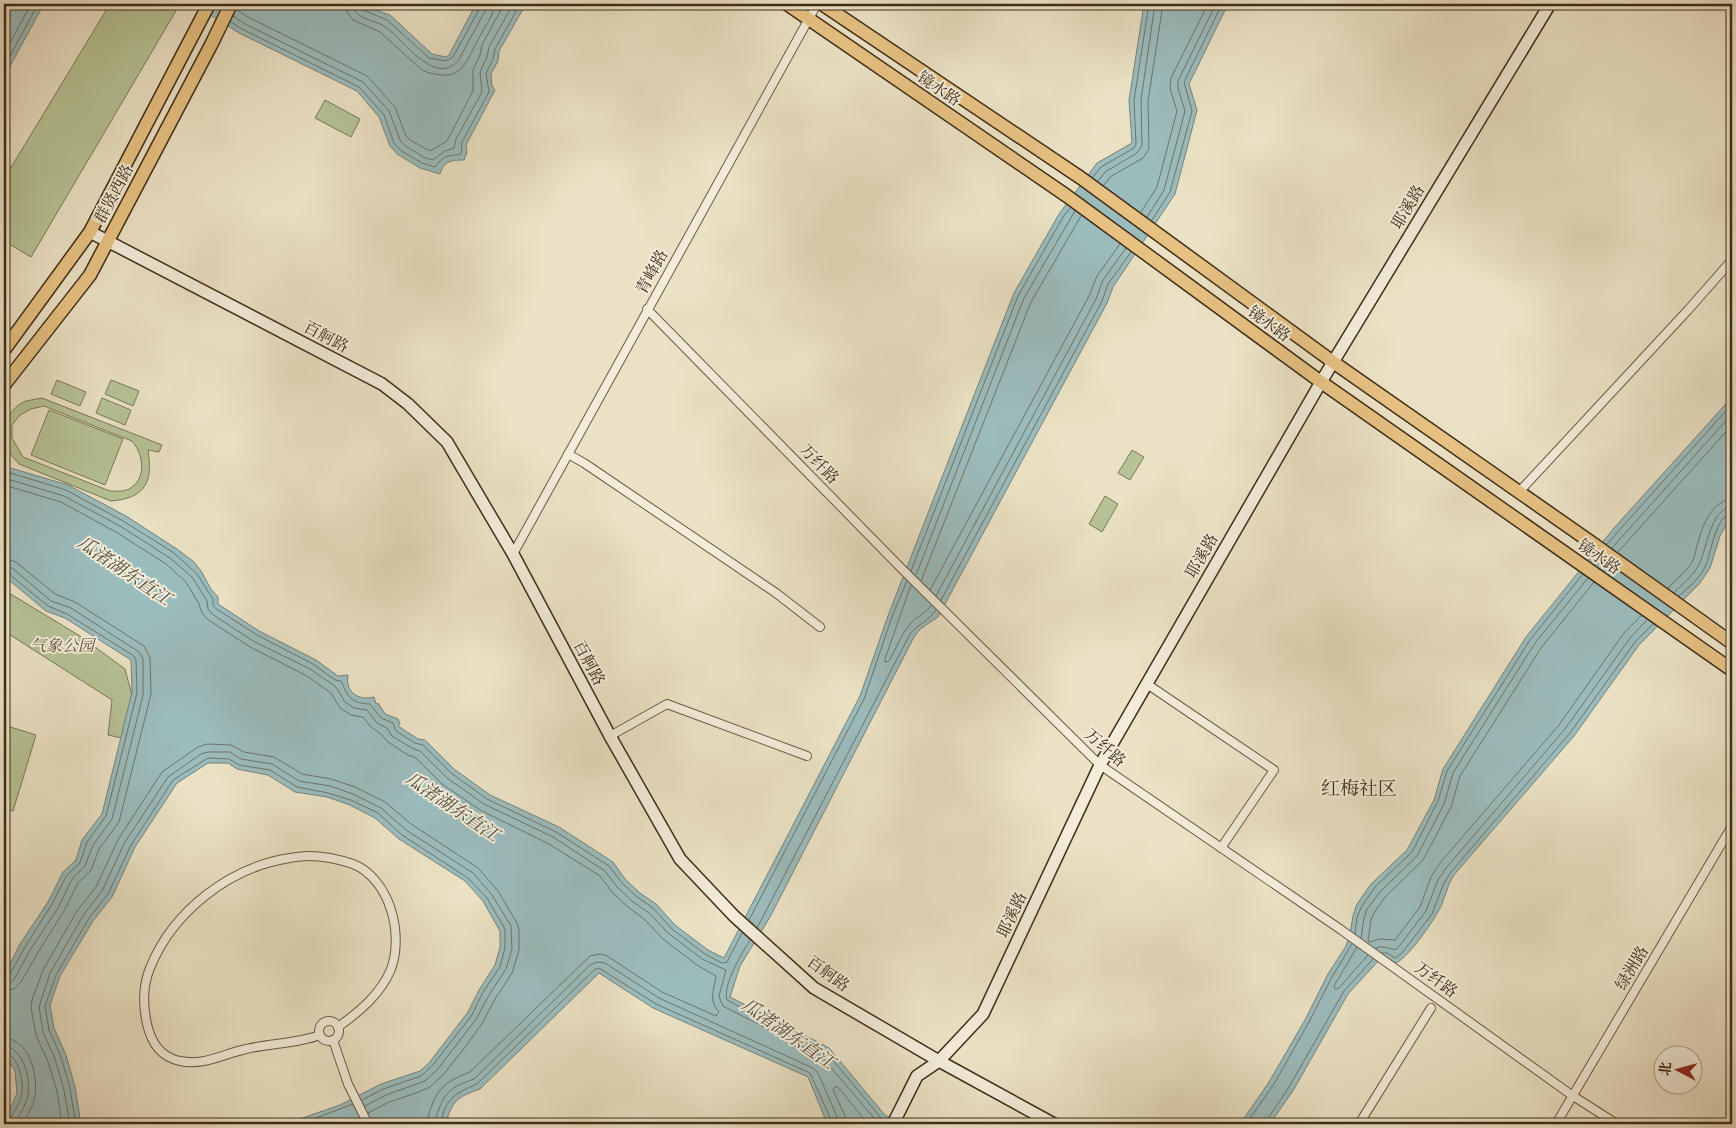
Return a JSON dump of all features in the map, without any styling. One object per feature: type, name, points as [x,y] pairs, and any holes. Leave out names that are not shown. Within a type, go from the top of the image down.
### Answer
[{"type":"main road","name":"群贤西路","points":[[4,350],[90,232],[209,4]]},
{"type":"main road","name":"群贤西路","points":[[4,385],[90,276],[231,4]]},
{"type":"main road","name":"镜水路","points":[[787,4],[1067,196],[1321,382],[1732,670]]},
{"type":"main road","name":"镜水路","points":[[822,4],[1081,178],[1333,362],[1732,643]]},
{"type":"street","name":"青峰路","points":[[513,554],[817,4]]},
{"type":"street","name":"耶溪路","points":[[893,1124],[917,1076],[939,1061],[984,1014],[1100,766],[1321,382],[1550,4]]},
{"type":"street","name":"百舸路","points":[[90,232],[382,384],[408,404],[447,442],[513,554],[610,736],[680,859],[734,916],[814,988],[939,1061],[1054,1124]]},
{"type":"street","points":[[1519,492],[1732,260]]},
{"type":"street","name":"万纤路","points":[[648,309],[901,568],[1100,766],[1340,929],[1573,1096],[1616,1124]]},
{"type":"street","points":[[568,454],[761,583],[820,627]]},
{"type":"street","points":[[1147,684],[1274,770],[1221,848]]},
{"type":"street","points":[[610,736],[666,704],[807,756]]},
{"type":"street","name":"绿洲路","points":[[1556,1124],[1732,826]]},
{"type":"street","points":[[320,1035],[301,1041],[245,1049],[211,1061],[178,1061],[167,1056],[154,1045],[149,1031],[146,1017],[145,986],[149,969],[170,932],[191,908],[216,887],[253,867],[278,860],[307,856],[336,858],[358,867],[376,881],[386,895],[393,914],[395,927],[391,969],[378,991],[359,1012],[338,1027]]},
{"type":"street","points":[[1358,1124],[1430,1008]]},
{"type":"street","points":[[325,1022],[334,1022],[338,1027],[338,1034],[333,1040],[325,1040],[320,1035],[320,1026],[325,1022]]},
{"type":"street","points":[[333,1040],[348,1084],[368,1124]]},
{"type":"green space","points":[[110,4],[180,4],[31,257],[4,241],[4,179]]},
{"type":"green space","points":[[325,100],[360,119],[351,137],[315,118]]},
{"type":"green space","points":[[57,380],[86,392],[80,406],[51,394]]},
{"type":"green space","points":[[111,380],[139,391],[133,406],[105,394]]},
{"type":"green space","points":[[42,398],[162,445],[159,452],[148,450],[148,479],[139,492],[123,499],[111,501],[19,464],[5,444],[3,434],[6,422],[16,407],[26,401]],"holes":[[[44,406],[132,441],[141,459],[142,466],[139,479],[129,489],[110,491],[23,457],[12,438],[12,425],[20,415],[31,409]]]},
{"type":"green space","points":[[102,398],[131,410],[125,425],[96,413]]},
{"type":"green space","points":[[49,410],[123,439],[105,485],[31,455]]},
{"type":"green space","points":[[1132,450],[1144,457],[1130,480],[1118,473]]},
{"type":"green space","points":[[1105,496],[1118,504],[1102,532],[1089,524]]},
{"type":"green space","name":"气象公园","points":[[4,590],[80,636],[125,669],[133,699],[126,739],[108,735],[112,700],[4,631]]},
{"type":"green space","points":[[4,725],[36,735],[13,811],[4,809]]},
{"type":"water","points":[[4,4],[44,4],[4,77]]},
{"type":"water","points":[[193,4],[359,4],[390,15],[432,54],[446,57],[449,55],[476,4],[526,4],[499,51],[498,61],[491,74],[492,86],[495,90],[466,145],[467,152],[464,160],[449,162],[444,166],[440,174],[420,168],[397,154],[390,146],[379,117],[357,91],[239,33]]},
{"type":"water","name":"瓜渚湖东直江","points":[[1144,4],[1228,4],[1189,84],[1197,110],[1175,194],[1113,287],[1107,303],[938,617],[920,629],[914,637],[770,917],[740,966],[730,997],[829,1048],[885,1115],[903,1124],[830,1124],[826,1121],[808,1077],[653,1008],[599,973],[480,1089],[456,1101],[445,1124],[285,1124],[340,1105],[381,1084],[420,1071],[429,1063],[468,1012],[495,965],[500,947],[500,931],[483,901],[465,881],[399,839],[375,818],[350,805],[327,797],[295,792],[268,775],[237,769],[228,763],[208,763],[177,783],[135,847],[112,897],[93,921],[60,976],[50,1005],[54,1028],[66,1055],[75,1087],[80,1118],[84,1124],[4,1124],[17,1093],[15,1071],[4,1054],[4,980],[20,944],[48,902],[63,872],[76,860],[82,840],[102,814],[132,692],[131,660],[65,618],[46,611],[4,576],[4,466],[68,485],[126,516],[177,549],[194,562],[201,571],[218,597],[218,604],[259,631],[316,660],[338,676],[348,675],[349,686],[354,694],[363,698],[374,697],[376,704],[378,703],[385,714],[398,719],[400,724],[398,726],[418,739],[425,740],[454,769],[490,795],[559,827],[613,862],[625,879],[656,904],[675,925],[708,950],[724,958],[860,696],[889,613],[1014,293],[1059,214],[1097,163],[1132,143],[1129,100]]},
{"type":"water","points":[[1732,397],[1732,514],[1720,536],[1710,568],[1700,583],[1639,645],[1574,736],[1454,875],[1439,910],[1415,945],[1396,963],[1385,958],[1380,959],[1348,994],[1294,1089],[1270,1124],[1240,1124],[1269,1082],[1305,1020],[1328,974],[1346,946],[1357,904],[1371,884],[1407,850],[1434,800],[1443,769],[1526,637],[1614,528]]},
{"type":"district","name":"红梅社区","points":[[1359,789]]}]
